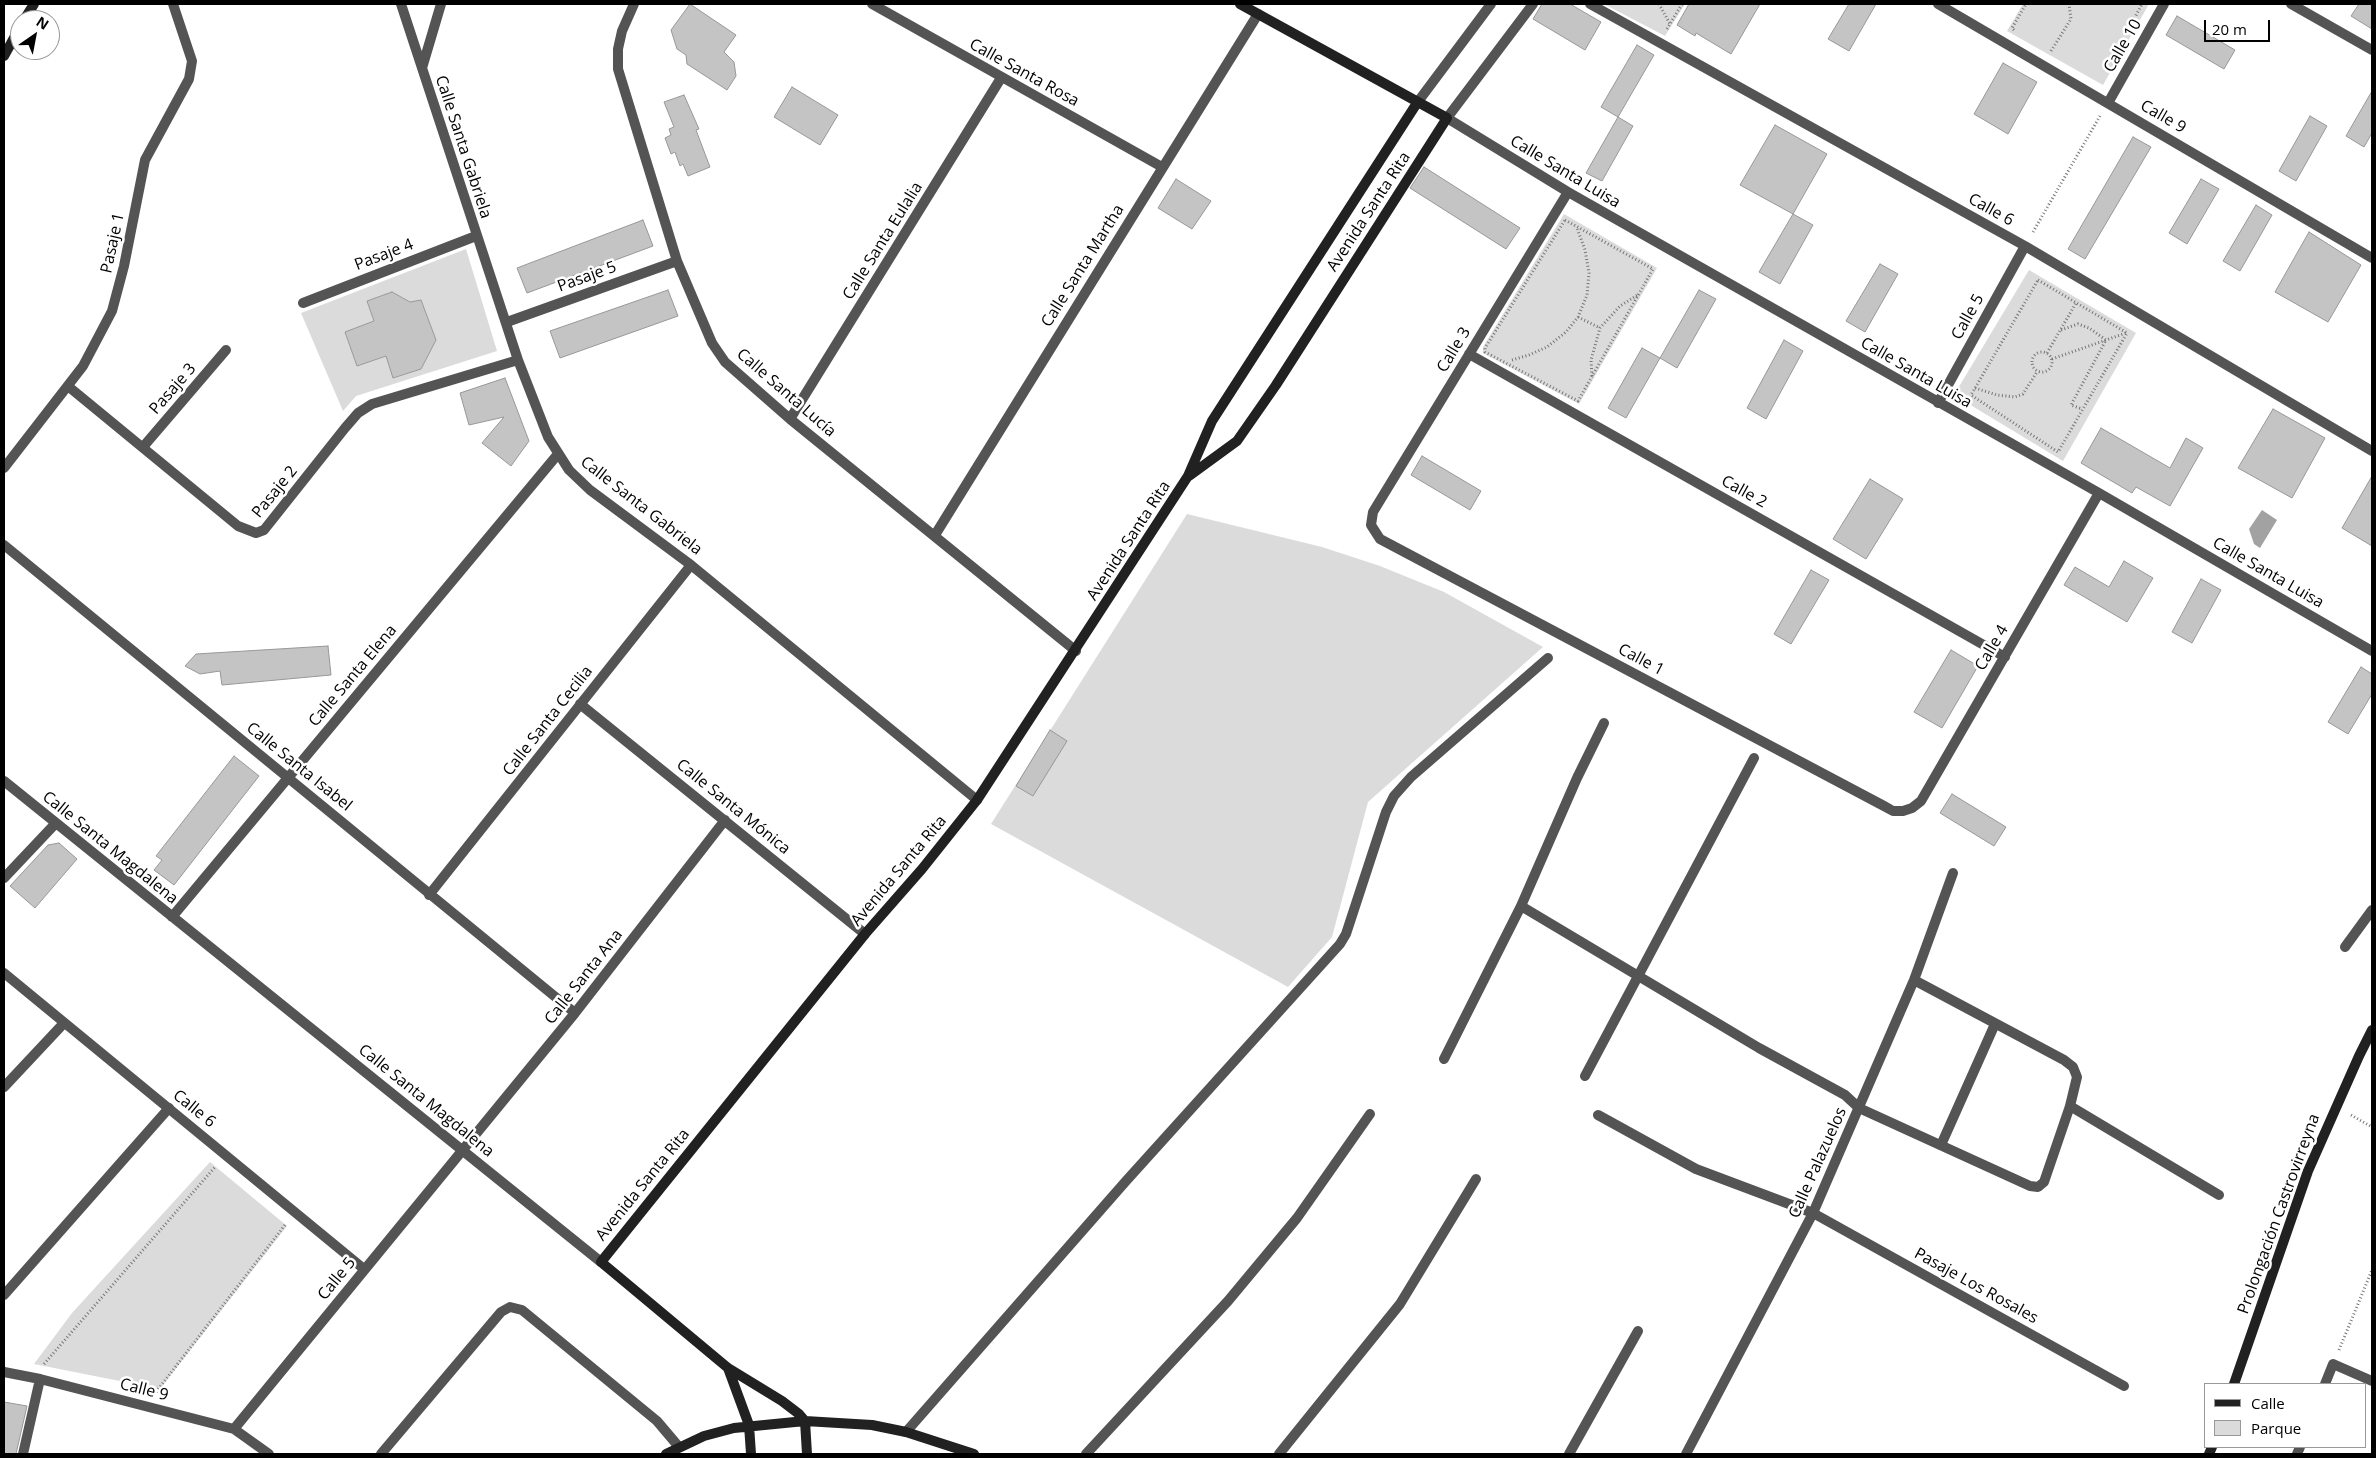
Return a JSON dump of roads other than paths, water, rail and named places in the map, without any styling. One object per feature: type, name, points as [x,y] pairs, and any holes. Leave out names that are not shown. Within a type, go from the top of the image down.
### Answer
[{"type":"street","name":"Pasaje 1","points":[[4,468],[83,366],[112,311],[124,266],[145,160],[189,79],[192,61],[173,4]]},
{"type":"street","name":"Calle Santa Gabriela","points":[[401,4],[518,360],[548,437],[569,470],[590,490],[691,565],[977,800]]},
{"type":"street","name":"Calle Santa Gabriela","points":[[422,69],[441,4]]},
{"type":"street","name":"Calle Santa Lucía","points":[[634,4],[622,31],[618,50],[618,68],[677,261],[712,342],[726,362],[790,419],[1076,651]]},
{"type":"street","name":"Calle Santa Rosa","points":[[872,4],[1162,167]]},
{"type":"street","points":[[1240,4],[1447,118]]},
{"type":"street","name":"Avenida Santa Rita","points":[[601,1262],[865,934],[922,869],[977,800],[1076,651],[1188,476],[1212,421],[1417,103],[1492,4]]},
{"type":"street","name":"Avenida Santa Rita","points":[[1188,476],[1237,441],[1276,385],[1447,118],[1533,4]]},
{"type":"street","name":"Calle 6","points":[[1590,4],[2025,246],[2372,451]]},
{"type":"street","name":"Calle 9","points":[[1938,4],[2372,258]]},
{"type":"street","name":"Calle 10","points":[[2108,102],[2164,4]]},
{"type":"street","points":[[2291,4],[2372,50]]},
{"type":"street","name":"Calle Santa Martha","points":[[935,535],[1258,14]]},
{"type":"street","name":"Calle Santa Eulalia","points":[[790,419],[1001,78]]},
{"type":"street","name":"Calle Santa Luisa","points":[[1447,118],[1568,192],[2372,650]]},
{"type":"street","name":"Calle 3","points":[[1371,525],[1373,512],[1568,192]]},
{"type":"street","name":"Pasaje 4","points":[[303,303],[476,236]]},
{"type":"street","name":"Calle 5","points":[[1938,403],[2025,246]]},
{"type":"street","name":"Pasaje 5","points":[[507,322],[677,261]]},
{"type":"street","name":"Pasaje 3","points":[[143,447],[226,350]]},
{"type":"street","name":"Calle 2","points":[[1469,354],[2005,657]]},
{"type":"street","name":"Pasaje 2","points":[[69,386],[238,526],[256,533],[264,530],[358,413],[372,404],[518,360]]},
{"type":"street","name":"Calle Santa Elena","points":[[172,917],[558,454]]},
{"type":"street","name":"Calle 4","points":[[1903,811],[1912,808],[1921,801],[2099,493]]},
{"type":"street","name":"Calle 1","points":[[1371,525],[1380,539],[1884,806],[1893,810],[1903,811]]},
{"type":"street","name":"Calle Santa Isabel","points":[[4,544],[575,1013]]},
{"type":"street","name":"Calle Santa Cecilia","points":[[429,895],[691,565]]},
{"type":"street","points":[[906,1432],[1126,1181],[1340,944],[1346,934],[1386,812],[1394,796],[1410,777],[1548,658]]},
{"type":"street","name":"Calle Santa Mónica","points":[[580,704],[865,934]]},
{"type":"street","points":[[1444,1059],[1521,906],[1577,778],[1604,723]]},
{"type":"street","points":[[1585,1076],[1754,758]]},
{"type":"street","name":"Calle Santa Magdalena","points":[[4,781],[55,824],[464,1150],[728,1368],[782,1401],[805,1420]]},
{"type":"street","name":"Calle Santa Ana","points":[[464,1150],[575,1013],[725,820]]},
{"type":"street","points":[[4,878],[55,824]]},
{"type":"street","name":"Calle Palazuelos","points":[[1686,1454],[1813,1213],[1914,980],[1954,873]]},
{"type":"street","points":[[1521,906],[1759,1048],[1845,1095],[1859,1108],[2038,1187],[2044,1182],[2070,1106],[2078,1077],[2073,1067],[2064,1060],[1914,980]]},
{"type":"street","points":[[2345,947],[2372,910]]},
{"type":"street","name":"Calle 6","points":[[4,973],[364,1269]]},
{"type":"street","points":[[4,1087],[64,1023]]},
{"type":"street","points":[[1941,1145],[1995,1024]]},
{"type":"street","name":"Prolongación Castrovirreyna","points":[[2234,1383],[2308,1171],[2372,1030]]},
{"type":"street","points":[[2070,1106],[2219,1195]]},
{"type":"street","points":[[4,1295],[169,1108]]},
{"type":"street","points":[[1086,1454],[1228,1301],[1298,1218],[1370,1114]]},
{"type":"street","name":"Pasaje Los Rosales","points":[[1598,1115],[1696,1169],[1813,1213],[2124,1386]]},
{"type":"street","name":"Calle 5","points":[[234,1428],[464,1150]]},
{"type":"street","points":[[1279,1454],[1400,1304],[1476,1178]]},
{"type":"street","points":[[380,1454],[501,1312],[510,1307],[522,1310],[657,1421],[678,1447]]},
{"type":"street","points":[[1569,1454],[1638,1331]]},
{"type":"street","points":[[2325,1383],[2333,1364],[2372,1381]]},
{"type":"street","points":[[728,1368],[749,1425],[751,1454]]},
{"type":"street","name":"Calle 9","points":[[4,1372],[36,1378],[234,1428],[269,1454]]},
{"type":"street","points":[[23,1454],[36,1378]]},
{"type":"street","points":[[805,1420],[807,1454]]},
{"type":"street","points":[[666,1454],[704,1436],[749,1425],[805,1420],[872,1425],[906,1432],[974,1454]]}]
